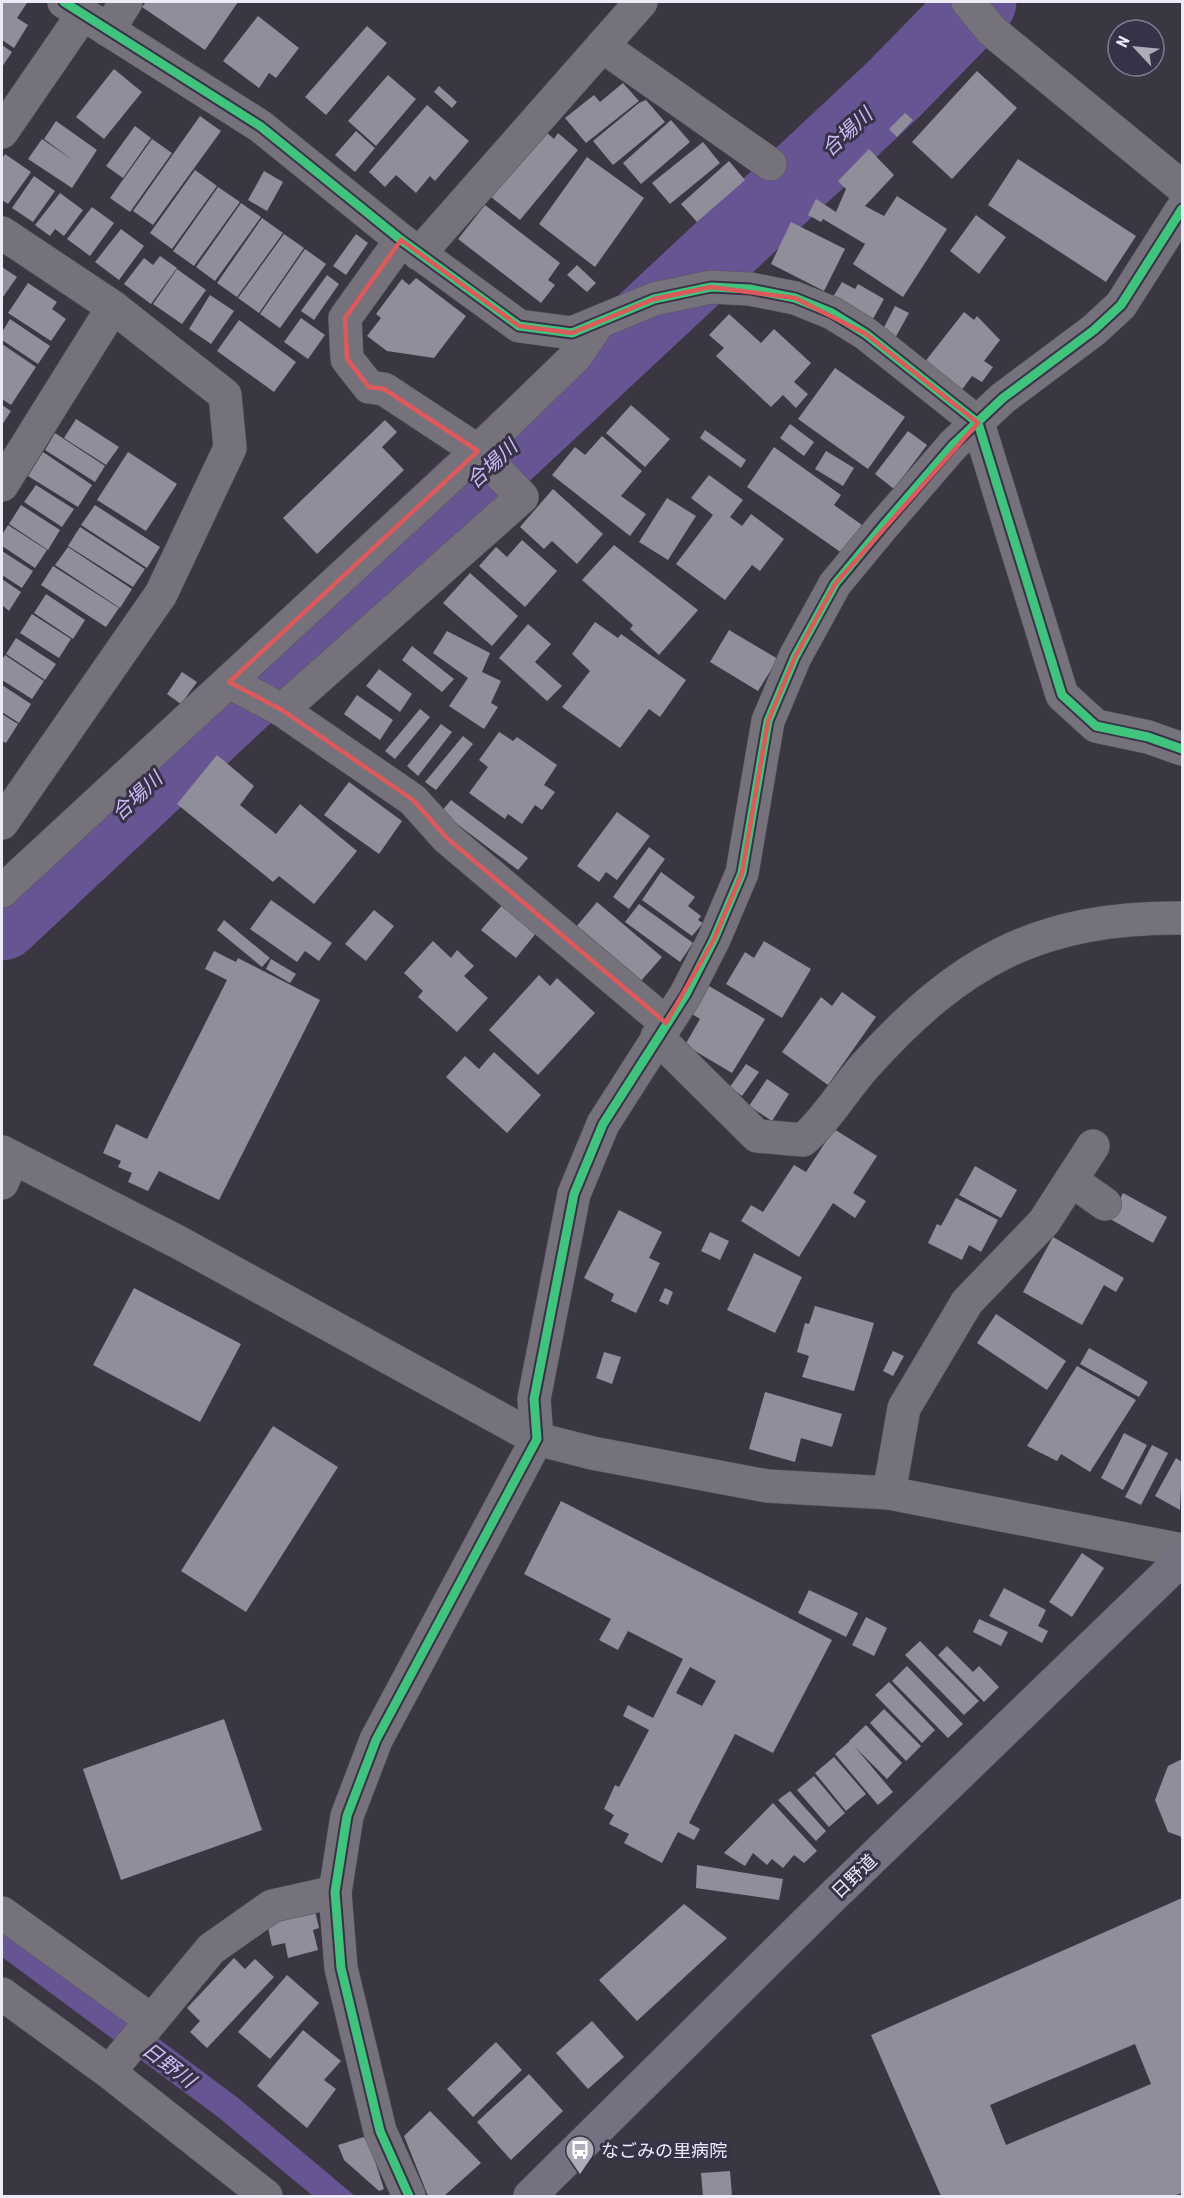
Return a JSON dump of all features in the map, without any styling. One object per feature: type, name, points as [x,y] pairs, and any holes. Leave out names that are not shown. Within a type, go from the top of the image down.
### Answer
[{"type":"main road","name":"日野道","points":[[530,2196],[827,1902],[1182,1559]]},
{"type":"street","points":[[2,132],[85,15],[126,2]]},
{"type":"street","points":[[2,891],[253,695],[522,497],[487,461],[384,389],[369,387],[347,359],[345,318],[641,2]]},
{"type":"street","points":[[976,12],[1182,187]]},
{"type":"street","points":[[85,15],[260,126],[410,247],[519,326],[572,333],[597,325],[654,299],[711,287],[750,290],[795,298],[832,314],[866,334],[978,423],[1062,695],[1096,726],[1148,737],[1182,749]]},
{"type":"street","points":[[602,46],[770,164]]},
{"type":"street","points":[[410,2196],[380,2131],[341,1968],[335,1892],[347,1816],[376,1740],[537,1439],[534,1400],[574,1194],[603,1124],[686,994],[714,939],[742,873],[768,721],[795,657],[835,584],[953,445],[1003,398],[1095,330],[1120,305],[1182,209]]},
{"type":"street","points":[[2,233],[112,307],[225,395],[230,448],[161,594],[2,823]]},
{"type":"street","points":[[2,486],[112,307]]},
{"type":"street","points":[[253,695],[487,461],[576,356],[597,325]]},
{"type":"street","points":[[253,695],[413,800],[447,838],[662,1030],[757,1136],[803,1140],[821,1124],[864,1068],[907,1022],[942,990],[992,958],[1047,934],[1152,918],[1182,918]]},
{"type":"street","points":[[889,1493],[904,1408],[967,1302],[1044,1222],[1093,1146]]},
{"type":"street","points":[[5,1164],[178,1242],[537,1439],[767,1486],[889,1493],[1182,1550]]},
{"type":"street","points":[[1071,1180],[1105,1204]]},
{"type":"street","points":[[114,2066],[211,1949],[272,1906],[335,1892]]},
{"type":"street","points":[[2,1913],[149,2023]]},
{"type":"street","points":[[2,1994],[114,2066],[266,2196]]},
{"type":"highlighted area","points":[[401,240],[519,326],[572,333],[654,299],[711,287],[795,298],[866,334],[978,423],[835,584],[795,657],[768,721],[742,873],[714,939],[666,1023],[447,838],[413,800],[282,710],[229,682],[478,451],[384,389],[369,387],[347,359],[345,318]]},
{"type":"water","name":"日野川","points":[[2,1922],[238,2098],[355,2196],[313,2196],[218,2117],[2,1957]]},
{"type":"building","points":[[2,2],[27,3],[17,18],[28,25],[14,48],[2,40]]},
{"type":"building","points":[[146,2],[238,2],[205,50],[142,7]]},
{"type":"building","points":[[258,16],[299,48],[276,78],[269,73],[259,88],[223,61]]},
{"type":"building","points":[[367,26],[387,43],[326,115],[305,97]]},
{"type":"building","points":[[2,45],[12,52],[2,67]]},
{"type":"building","points":[[114,69],[142,92],[104,139],[76,117]]},
{"type":"building","points":[[977,71],[1017,108],[952,179],[912,142]]},
{"type":"building","points":[[388,75],[416,99],[376,146],[348,121]]},
{"type":"building","points":[[623,83],[639,101],[586,143],[565,118],[594,95],[600,102]]},
{"type":"building","points":[[439,86],[457,102],[452,108],[434,92]]},
{"type":"building","points":[[646,100],[665,122],[613,165],[593,141],[639,103]]},
{"type":"building","points":[[427,105],[469,141],[435,181],[430,176],[416,193],[396,175],[385,187],[369,172]]},
{"type":"building","points":[[905,113],[913,120],[897,137],[889,129]]},
{"type":"building","points":[[200,116],[221,131],[153,225],[133,211]]},
{"type":"building","points":[[671,120],[690,142],[641,184],[623,163]]},
{"type":"building","points":[[56,121],[97,150],[72,188],[28,159],[42,139],[74,161],[44,139]]},
{"type":"building","points":[[135,126],[151,138],[123,178],[106,166]]},
{"type":"building","points":[[356,131],[375,148],[355,172],[335,155]]},
{"type":"building","points":[[546,132],[554,139],[558,133],[578,150],[520,220],[491,197]]},
{"type":"building","points":[[152,139],[172,153],[130,212],[110,198]]},
{"type":"building","points":[[703,142],[720,163],[670,204],[652,183]]},
{"type":"building","points":[[869,149],[894,175],[865,206],[884,216],[897,196],[947,229],[903,297],[853,264],[865,244],[823,219],[821,222],[808,215],[816,199],[836,212],[846,189],[838,181]]},
{"type":"building","points":[[5,154],[31,172],[8,204],[2,200],[2,159]]},
{"type":"building","points":[[587,157],[644,198],[595,267],[539,224]]},
{"type":"building","points":[[1018,159],[1136,236],[1106,282],[988,205]]},
{"type":"building","points":[[729,161],[745,180],[697,222],[681,204]]},
{"type":"building","points":[[195,170],[217,186],[172,249],[150,233]]},
{"type":"building","points":[[264,171],[283,182],[267,211],[248,200]]},
{"type":"building","points":[[34,176],[55,191],[33,222],[12,208]]},
{"type":"building","points":[[218,187],[240,202],[194,266],[173,251]]},
{"type":"building","points":[[60,193],[83,210],[64,236],[55,229],[50,236],[35,225]]},
{"type":"building","points":[[241,203],[261,217],[215,281],[196,267]]},
{"type":"building","points":[[485,205],[560,263],[548,280],[555,285],[541,303],[458,239]]},
{"type":"building","points":[[92,207],[114,223],[90,256],[67,239]]},
{"type":"building","points":[[976,215],[1006,237],[979,274],[950,251]]},
{"type":"building","points":[[262,218],[283,233],[237,297],[217,283]]},
{"type":"building","points":[[791,222],[845,249],[824,291],[771,264]]},
{"type":"building","points":[[121,229],[144,246],[119,280],[95,262]]},
{"type":"building","points":[[284,234],[304,248],[259,313],[238,298]]},
{"type":"building","points":[[356,234],[368,243],[346,275],[333,266]]},
{"type":"building","points":[[305,249],[326,264],[280,328],[260,314]]},
{"type":"building","points":[[160,256],[177,268],[151,304],[124,284],[144,258],[153,265]]},
{"type":"building","points":[[577,265],[596,283],[587,292],[567,275]]},
{"type":"building","points":[[2,267],[17,277],[3,297],[2,296]]},
{"type":"building","points":[[177,269],[206,290],[182,324],[153,304]]},
{"type":"building","points":[[327,275],[339,284],[314,320],[301,311]]},
{"type":"building","points":[[416,278],[466,316],[434,358],[387,351],[367,336],[381,318],[376,314],[402,279],[409,285]]},
{"type":"building","points":[[842,282],[855,289],[858,284],[884,299],[873,319],[833,297]]},
{"type":"building","points":[[28,283],[57,302],[52,309],[66,319],[51,341],[8,313]]},
{"type":"building","points":[[210,295],[234,311],[211,344],[189,329]]},
{"type":"building","points":[[895,306],[909,313],[894,340],[881,333]]},
{"type":"building","points":[[964,312],[974,320],[977,316],[1000,340],[984,361],[993,367],[982,382],[972,376],[961,391],[924,363]]},
{"type":"building","points":[[729,314],[761,343],[774,329],[811,363],[794,382],[808,394],[796,408],[783,395],[771,407],[716,356],[724,348],[709,335]]},
{"type":"building","points":[[301,318],[325,335],[308,359],[284,342]]},
{"type":"building","points":[[10,319],[50,346],[38,364],[2,340],[2,332]]},
{"type":"building","points":[[239,320],[296,362],[274,392],[217,351]]},
{"type":"building","points":[[2,344],[36,367],[11,405],[2,399]]},
{"type":"building","points":[[835,368],[905,417],[868,469],[798,419]]},
{"type":"building","points":[[2,405],[11,411],[2,425]]},
{"type":"building","points":[[631,405],[670,439],[645,467],[606,433]]},
{"type":"building","points":[[76,419],[119,447],[106,465],[64,438]]},
{"type":"building","points":[[385,420],[397,432],[382,447],[404,470],[317,554],[283,518]]},
{"type":"building","points":[[790,424],[814,442],[804,456],[780,438]]},
{"type":"building","points":[[705,430],[746,460],[741,468],[700,438]]},
{"type":"building","points":[[908,431],[927,445],[894,489],[875,474]]},
{"type":"building","points":[[55,433],[105,466],[95,482],[45,450]]},
{"type":"building","points":[[602,436],[642,471],[621,496],[646,514],[630,536],[552,475],[575,447],[585,455]]},
{"type":"building","points":[[774,447],[841,495],[834,505],[862,525],[842,553],[747,487]]},
{"type":"building","points":[[826,451],[854,468],[843,486],[815,469]]},
{"type":"building","points":[[43,452],[92,485],[78,507],[28,476]]},
{"type":"building","points":[[128,452],[177,484],[146,531],[97,500]]},
{"type":"building","points":[[709,475],[743,500],[730,517],[742,526],[751,514],[784,539],[760,571],[752,565],[725,600],[676,564],[713,515],[691,498]]},
{"type":"building","points":[[36,485],[74,509],[62,527],[24,502]]},
{"type":"building","points":[[553,489],[603,534],[577,564],[552,541],[544,549],[520,527]]},
{"type":"building","points":[[667,498],[696,516],[668,560],[639,542]]},
{"type":"building","points":[[21,505],[60,530],[48,550],[9,524]]},
{"type":"building","points":[[95,505],[160,547],[147,568],[81,525]]},
{"type":"building","points":[[8,525],[47,550],[35,568],[2,546],[2,535]]},
{"type":"building","points":[[80,527],[145,569],[133,587],[68,546]]},
{"type":"building","points":[[522,540],[557,571],[525,607],[479,566],[496,547],[507,557]]},
{"type":"building","points":[[614,545],[698,610],[659,655],[630,629],[633,625],[582,580]]},
{"type":"building","points":[[68,547],[132,589],[120,608],[55,565]]},
{"type":"building","points":[[2,551],[33,571],[22,588],[2,575]]},
{"type":"building","points":[[53,566],[119,608],[106,627],[41,585]]},
{"type":"building","points":[[470,573],[518,616],[492,646],[443,603]]},
{"type":"building","points":[[2,579],[21,592],[9,611],[2,605]]},
{"type":"building","points":[[46,594],[85,620],[73,639],[34,613]]},
{"type":"building","points":[[32,614],[71,639],[59,658],[20,633]]},
{"type":"building","points":[[595,622],[618,638],[621,634],[686,680],[660,717],[649,709],[620,748],[562,707],[590,671],[572,654]]},
{"type":"building","points":[[528,624],[551,644],[535,662],[562,686],[547,701],[499,658]]},
{"type":"building","points":[[729,630],[778,659],[758,691],[710,662]]},
{"type":"building","points":[[447,631],[490,653],[482,672],[501,681],[491,703],[498,707],[484,729],[449,706],[468,678],[433,653]]},
{"type":"building","points":[[16,638],[56,664],[45,680],[6,654]]},
{"type":"building","points":[[412,646],[454,679],[442,692],[402,660]]},
{"type":"building","points":[[5,655],[44,681],[32,699],[2,680],[2,660]]},
{"type":"building","points":[[379,669],[412,694],[400,712],[366,686]]},
{"type":"building","points":[[182,672],[197,682],[181,704],[167,694]]},
{"type":"building","points":[[2,685],[31,704],[19,723],[2,712]]},
{"type":"building","points":[[357,695],[393,720],[380,740],[344,714]]},
{"type":"building","points":[[420,709],[430,717],[395,759],[385,751]]},
{"type":"building","points":[[2,714],[18,724],[6,743],[2,741]]},
{"type":"building","points":[[441,724],[452,732],[418,776],[407,766]]},
{"type":"building","points":[[499,732],[513,741],[517,737],[557,765],[544,785],[555,792],[542,810],[535,805],[522,824],[508,814],[505,819],[469,793],[488,767],[479,760]]},
{"type":"building","points":[[463,736],[473,744],[436,790],[425,782]]},
{"type":"building","points":[[217,755],[254,786],[240,805],[276,834],[300,804],[357,851],[314,904],[279,876],[273,882],[177,804]]},
{"type":"building","points":[[349,782],[402,821],[379,854],[324,815]]},
{"type":"building","points":[[451,800],[528,858],[518,870],[441,812]]},
{"type":"building","points":[[617,812],[650,836],[617,880],[606,872],[599,882],[577,866]]},
{"type":"building","points":[[649,847],[665,859],[629,909],[613,897]]},
{"type":"building","points":[[661,872],[695,897],[688,906],[701,916],[698,920],[703,923],[692,936],[642,900]]},
{"type":"building","points":[[271,900],[332,943],[319,961],[305,951],[297,962],[250,929]]},
{"type":"building","points":[[597,902],[662,957],[640,982],[576,927]]},
{"type":"building","points":[[503,904],[537,932],[516,958],[481,930]]},
{"type":"building","points":[[639,904],[693,943],[680,962],[625,922]]},
{"type":"building","points":[[374,910],[394,926],[366,961],[345,944]]},
{"type":"building","points":[[224,920],[270,958],[262,967],[217,930]]},
{"type":"building","points":[[433,941],[451,958],[457,950],[474,966],[464,976],[488,998],[457,1032],[418,997],[423,991],[404,973]]},
{"type":"building","points":[[764,941],[811,969],[782,1018],[726,984],[745,952],[754,958]]},
{"type":"building","points":[[214,951],[236,962],[238,958],[320,1000],[219,1200],[159,1171],[148,1191],[128,1182],[132,1173],[118,1167],[121,1161],[103,1153],[116,1124],[147,1139],[227,980],[205,969]]},
{"type":"building","points":[[271,959],[296,974],[290,983],[266,969]]},
{"type":"building","points":[[539,975],[550,986],[557,978],[595,1013],[538,1075],[489,1030]]},
{"type":"building","points":[[709,986],[765,1019],[732,1073],[685,1045],[700,1019],[692,1014]]},
{"type":"building","points":[[842,992],[876,1017],[828,1085],[782,1052],[821,997],[832,1006]]},
{"type":"building","points":[[494,1052],[541,1095],[507,1133],[446,1077],[465,1056],[479,1069]]},
{"type":"building","points":[[746,1064],[759,1072],[742,1096],[730,1087]]},
{"type":"building","points":[[767,1079],[789,1094],[772,1121],[749,1106]]},
{"type":"building","points":[[834,1129],[877,1156],[853,1193],[866,1201],[855,1218],[833,1203],[799,1257],[741,1221],[751,1205],[763,1212],[794,1165],[806,1172]]},
{"type":"building","points":[[975,1166],[1017,1190],[1001,1218],[959,1195]]},
{"type":"building","points":[[1123,1193],[1167,1217],[1153,1243],[1110,1219]]},
{"type":"building","points":[[956,1198],[998,1220],[981,1252],[969,1245],[962,1260],[928,1243],[937,1224],[941,1226]]},
{"type":"building","points":[[619,1210],[662,1232],[649,1258],[660,1263],[636,1313],[611,1301],[614,1294],[584,1278]]},
{"type":"building","points":[[710,1232],[729,1241],[720,1260],[701,1251]]},
{"type":"building","points":[[1053,1237],[1124,1278],[1116,1292],[1104,1285],[1082,1325],[1023,1292]]},
{"type":"building","points":[[754,1253],[802,1277],[775,1333],[727,1310]]},
{"type":"building","points":[[134,1288],[241,1344],[200,1422],[93,1365]]},
{"type":"building","points":[[665,1288],[673,1292],[668,1305],[659,1301]]},
{"type":"building","points":[[815,1306],[874,1323],[854,1391],[802,1377],[809,1356],[797,1352],[805,1323],[809,1324]]},
{"type":"building","points":[[996,1314],[1066,1361],[1047,1390],[977,1343]]},
{"type":"building","points":[[1089,1348],[1148,1382],[1139,1397],[1080,1364]]},
{"type":"building","points":[[893,1351],[904,1356],[893,1376],[883,1371]]},
{"type":"building","points":[[604,1352],[621,1357],[612,1384],[596,1378]]},
{"type":"building","points":[[1077,1366],[1136,1400],[1090,1472],[1061,1454],[1057,1461],[1027,1446]]},
{"type":"building","points":[[765,1392],[842,1414],[832,1447],[801,1438],[795,1462],[749,1449]]},
{"type":"building","points":[[273,1426],[338,1467],[246,1612],[181,1571]]},
{"type":"building","points":[[1124,1433],[1147,1445],[1123,1490],[1101,1478]]},
{"type":"building","points":[[1152,1445],[1168,1453],[1141,1505],[1125,1497]]},
{"type":"building","points":[[1176,1458],[1182,1462],[1180,1510],[1155,1496]]},
{"type":"building","points":[[561,1501],[832,1640],[773,1753],[735,1734],[689,1823],[700,1829],[694,1840],[678,1832],[662,1863],[624,1843],[629,1834],[609,1824],[614,1815],[604,1809],[615,1785],[619,1787],[649,1730],[623,1716],[628,1705],[653,1718],[683,1659],[628,1631],[618,1650],[599,1640],[611,1619],[524,1574]],"holes":[[[690,1667],[716,1681],[702,1706],[676,1693]]]},
{"type":"building","points":[[1082,1553],[1104,1568],[1072,1617],[1049,1602]]},
{"type":"building","points":[[1004,1588],[1046,1610],[1038,1626],[1048,1631],[1042,1643],[989,1616]]},
{"type":"building","points":[[809,1590],[858,1613],[846,1637],[798,1613]]},
{"type":"building","points":[[866,1617],[887,1628],[874,1656],[852,1645]]},
{"type":"building","points":[[979,1619],[1008,1632],[1001,1646],[973,1632]]},
{"type":"building","points":[[920,1641],[979,1701],[964,1715],[905,1655]]},
{"type":"building","points":[[947,1646],[973,1672],[979,1666],[999,1687],[984,1702],[938,1655]]},
{"type":"building","points":[[907,1666],[963,1724],[948,1738],[892,1681]]},
{"type":"building","points":[[889,1682],[935,1730],[922,1743],[875,1695]]},
{"type":"building","points":[[884,1709],[921,1746],[906,1761],[870,1723]]},
{"type":"building","points":[[224,1719],[262,1830],[121,1880],[83,1769]]},
{"type":"building","points":[[866,1725],[902,1763],[887,1779],[849,1741]]},
{"type":"building","points":[[850,1741],[893,1792],[878,1805],[835,1754]]},
{"type":"building","points":[[834,1757],[866,1794],[846,1811],[815,1773]]},
{"type":"building","points":[[1182,1759],[1182,1837],[1168,1832],[1155,1800],[1168,1766]]},
{"type":"building","points":[[814,1776],[845,1813],[829,1827],[797,1790]]},
{"type":"building","points":[[790,1791],[826,1831],[816,1841],[778,1800]]},
{"type":"building","points":[[773,1803],[817,1851],[804,1863],[794,1855],[783,1868],[772,1859],[767,1865],[753,1853],[745,1866],[724,1853]]},
{"type":"building","points":[[697,1865],[783,1879],[779,1900],[696,1888]]},
{"type":"building","points":[[1182,1898],[1182,2193],[1173,2196],[941,2196],[871,2035]],"holes":[[[1135,2044],[1151,2084],[1006,2145],[990,2105]]]},
{"type":"building","points":[[684,1904],[727,1938],[637,2021],[599,1980]]},
{"type":"building","points":[[315,1911],[319,1928],[313,1930],[318,1950],[288,1958],[285,1943],[272,1946],[267,1923]]},
{"type":"building","points":[[234,1958],[245,1969],[255,1959],[274,1977],[207,2048],[190,2032],[200,2021],[187,2008]]},
{"type":"building","points":[[287,1975],[319,2003],[270,2059],[238,2032]]},
{"type":"building","points":[[592,2021],[624,2057],[588,2089],[556,2053]]},
{"type":"building","points":[[303,2030],[341,2061],[324,2080],[336,2089],[307,2128],[257,2086]]},
{"type":"building","points":[[496,2042],[522,2070],[473,2117],[447,2089]]},
{"type":"building","points":[[529,2074],[563,2111],[511,2160],[477,2122]]},
{"type":"building","points":[[430,2111],[481,2163],[444,2196],[428,2196],[404,2136]]},
{"type":"building","points":[[367,2136],[384,2189],[379,2191],[344,2160],[338,2145]]},
{"type":"building","points":[[730,2171],[732,2196],[703,2196],[701,2173]]},
{"type":"waterway","name":"合場川","points":[[2,923],[894,89],[979,2]]},
{"type":"cycle path","points":[[64,2],[260,126],[401,240],[519,326],[572,333],[654,299],[711,287],[750,289],[795,298],[832,313],[866,334],[978,423],[1062,695],[1096,726],[1148,737],[1182,749]]},
{"type":"cycle path","points":[[409,2196],[380,2131],[341,1968],[335,1892],[347,1816],[376,1740],[537,1439],[534,1399],[574,1194],[603,1124],[686,994],[714,939],[742,873],[768,721],[795,657],[835,584],[953,445],[1003,398],[1094,330],[1121,305],[1182,209]]},
{"type":"place","name":"なごみの里病院","points":[[580,2176]]}]
